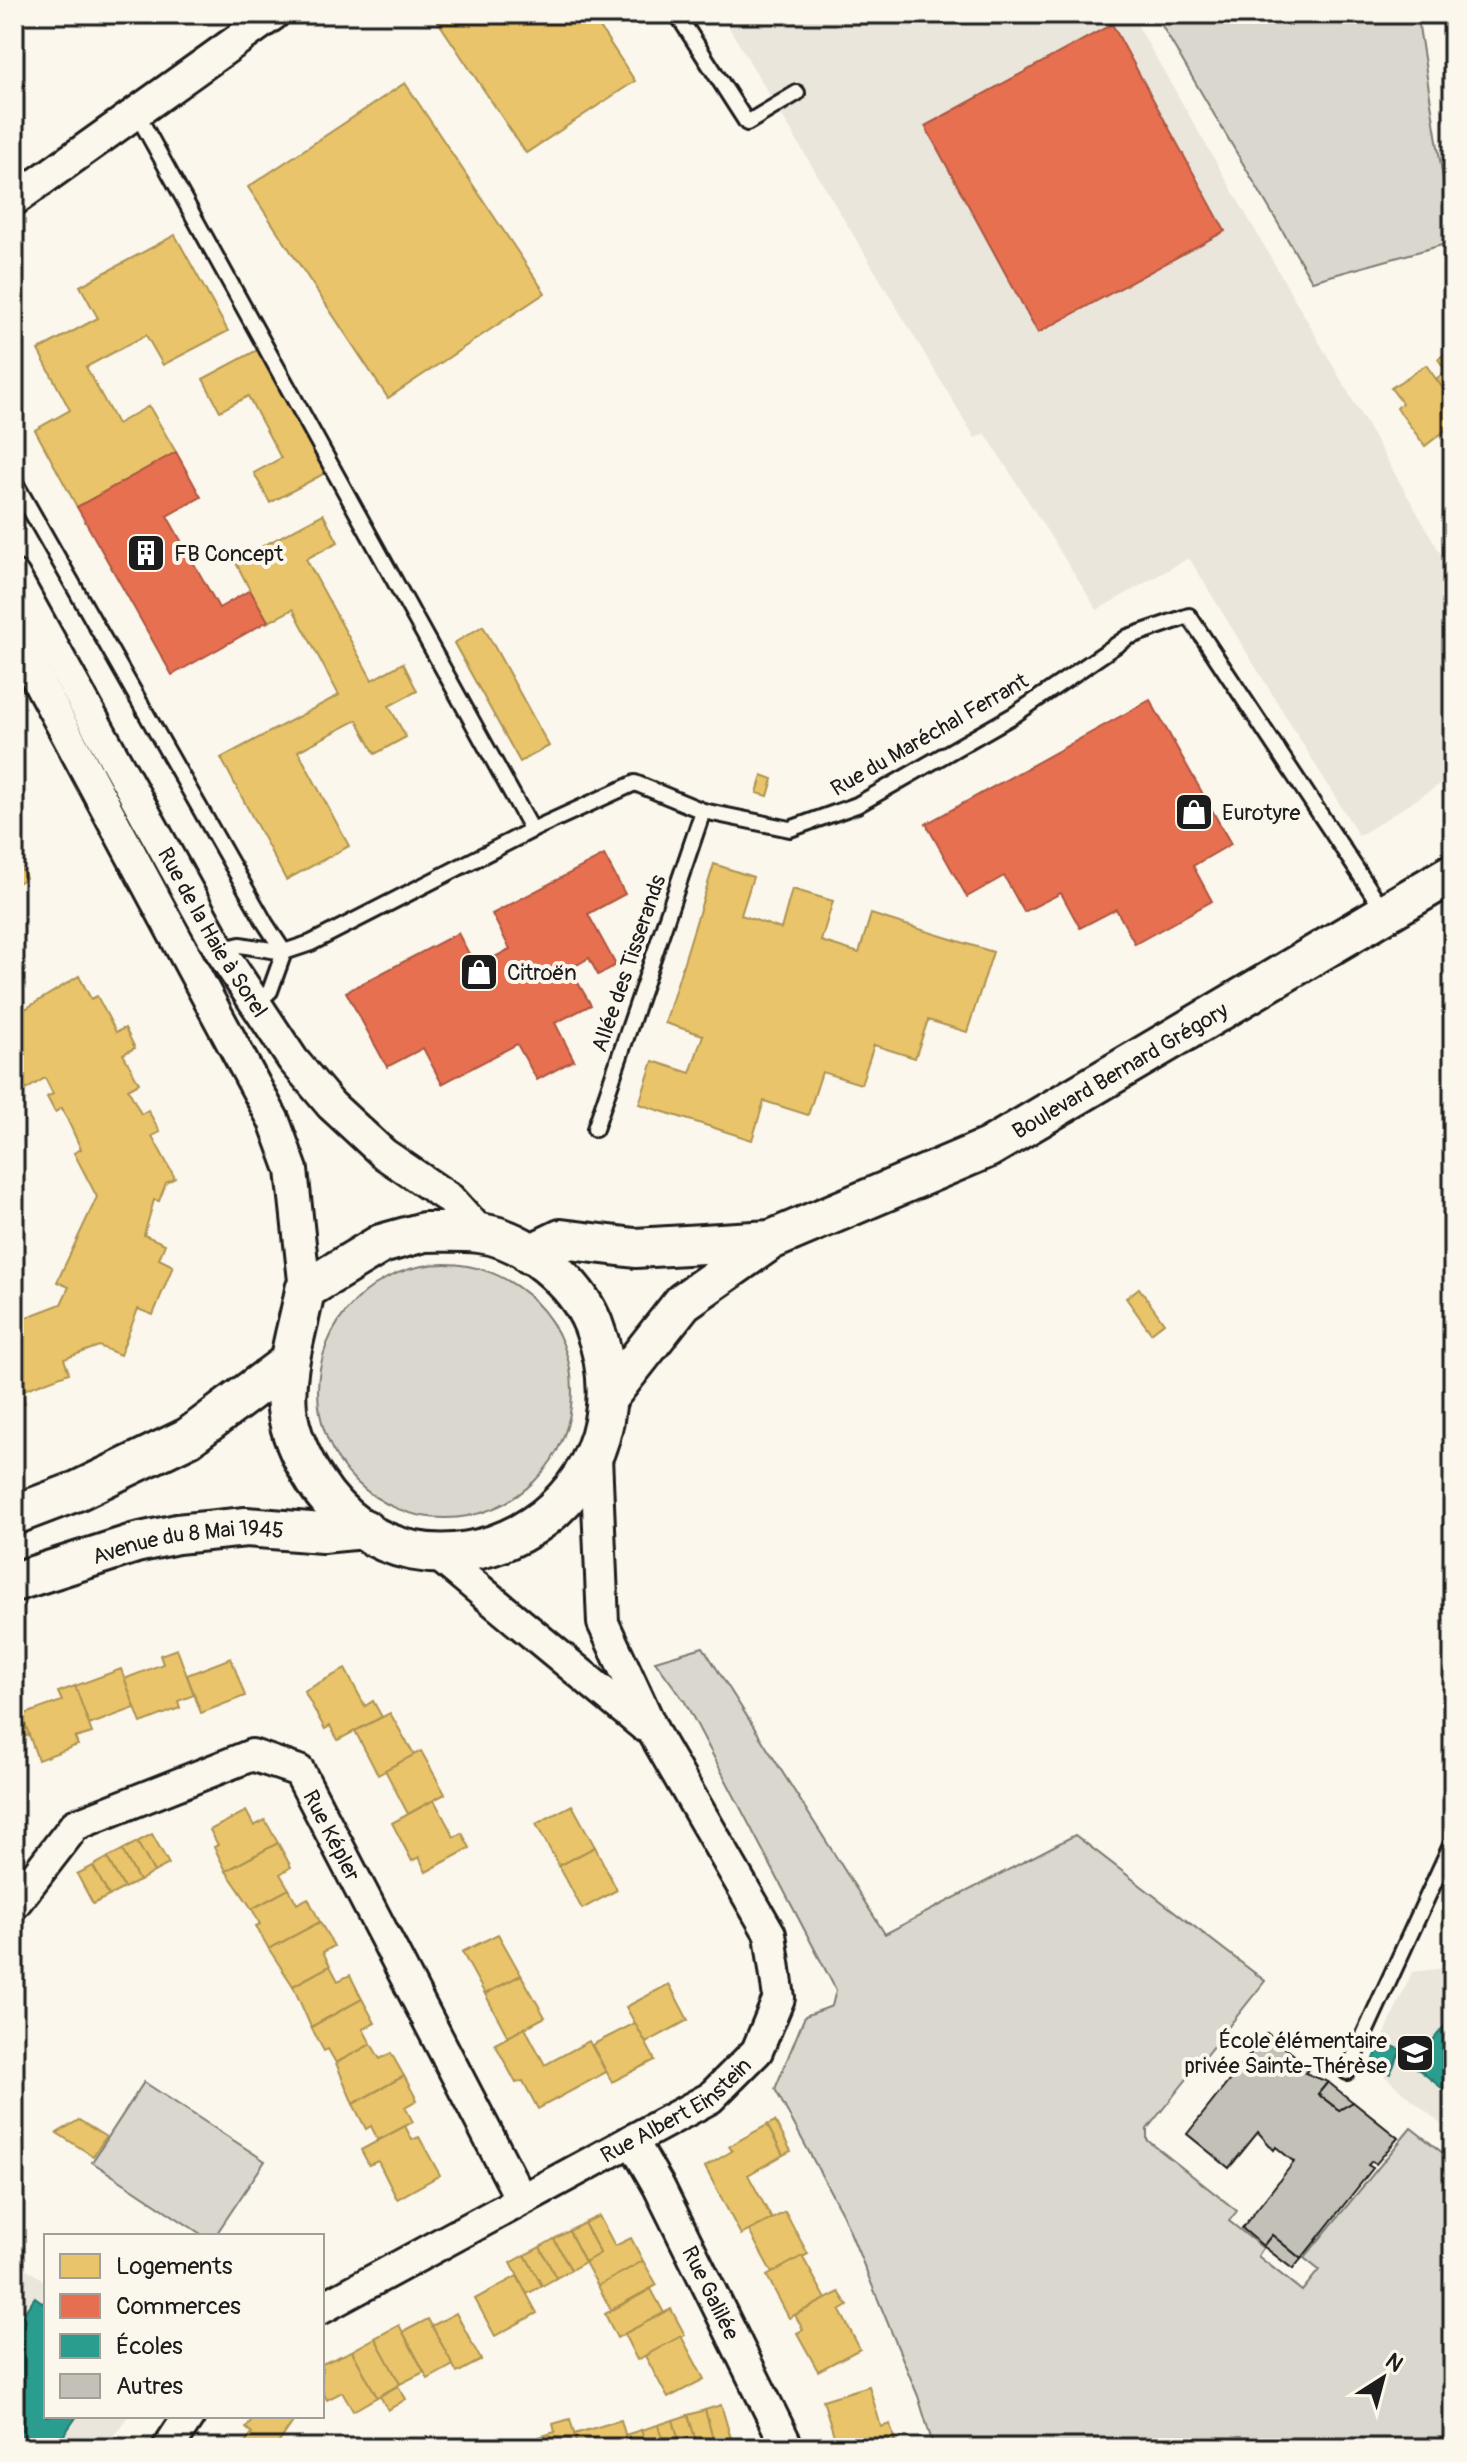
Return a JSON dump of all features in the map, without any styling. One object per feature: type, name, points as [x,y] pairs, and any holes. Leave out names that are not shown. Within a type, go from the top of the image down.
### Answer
[{"type":"street","points":[[14,200],[274,14]]},
{"type":"street","name":"Rue de la Haie à Sorel","points":[[14,576],[220,950],[293,1060],[359,1134],[450,1199],[481,1233]]},
{"type":"street","name":"Rue de la Haie à Sorel","points":[[14,636],[274,1121],[292,1170],[305,1290]]},
{"type":"street","name":"Boulevard Bernard Grégory","points":[[609,1396],[683,1302],[771,1240],[988,1148],[1453,873]]},
{"type":"street","points":[[596,1456],[569,1498],[530,1530],[484,1549],[434,1552],[398,1545],[364,1529],[327,1498],[300,1457],[287,1410],[289,1362],[305,1290],[381,1244],[424,1232],[481,1233],[530,1254],[563,1280],[589,1314],[605,1354],[609,1396],[596,1456],[603,1623],[655,1735]]},
{"type":"street","name":"Boulevard Bernard Grégory","points":[[530,1254],[561,1239],[635,1248],[771,1240]]},
{"type":"street","points":[[14,1515],[77,1491],[189,1437],[289,1362]]},
{"type":"street","name":"Avenue du 8 Mai 1945","points":[[14,1582],[122,1547],[177,1534],[246,1527],[322,1533],[364,1529]]},
{"type":"street","points":[[434,1552],[610,1694],[655,1735]]},
{"type":"street","name":"Rue Albert Einstein","points":[[324,2307],[710,2098],[736,2076],[757,2051],[779,1998],[770,1934],[655,1735]]},
{"type":"street","name":"Rue Képler","points":[[14,1904],[75,1825],[252,1755],[299,1771],[521,2199]]},
{"type":"street","name":"Rue Galilée","points":[[632,2140],[659,2187],[788,2448]]},
{"type":"street","points":[[168,2448],[188,2418]]},
{"type":"lane","points":[[677,14],[747,123],[797,93]]},
{"type":"lane","points":[[136,112],[532,830]]},
{"type":"lane","points":[[14,481],[284,952],[270,991],[255,1006]]},
{"type":"lane","name":"Rue du Maréchal Ferrant","points":[[220,950],[240,945],[284,952],[311,943],[532,830],[635,783],[703,811],[790,829],[857,805],[1014,715],[1128,637],[1189,616],[1386,914]]},
{"type":"lane","name":"Allée des Tisserands","points":[[595,1129],[703,811]]},
{"type":"lane","points":[[1347,2072],[1453,1841]]},
{"type":"shaded area","points":[[721,14],[1131,14],[1453,575],[1453,776],[1359,836],[1189,558],[1097,610],[985,433],[975,438]]},
{"type":"shaded area","points":[[1155,14],[1417,14],[1453,242],[1312,281]]},
{"type":"shaded area","points":[[445,1264],[493,1274],[535,1301],[562,1343],[572,1391],[562,1439],[535,1481],[493,1508],[445,1518],[397,1508],[355,1481],[328,1439],[318,1391],[328,1343],[355,1301],[397,1274]]},
{"type":"shaded area","points":[[703,1647],[885,1934],[1075,1835],[1265,1981],[1147,2129],[1147,2140],[1237,2211],[1229,2221],[1263,2248],[1258,2256],[1302,2291],[1319,2270],[1304,2258],[1411,2128],[1453,2161],[1453,2448],[934,2448],[918,2396],[843,2215],[775,2089],[805,2016],[832,2006],[836,1990],[685,1702],[655,1661]]},
{"type":"shaded area","name":"École élémentaire privée Sainte-Thérèse","points":[[1453,1967],[1453,2134],[1371,2065],[1412,1972]]},
{"type":"shaded area","points":[[144,2082],[265,2161],[216,2234],[201,2234],[92,2162]]},
{"type":"shaded area","points":[[14,2260],[44,2281],[44,2418],[127,2418],[105,2448],[14,2448]]},
{"type":"building: Logements","points":[[446,14],[591,14],[635,81],[526,153],[437,20]]},
{"type":"building: Logements","points":[[405,83],[545,293],[388,398],[248,187]]},
{"type":"building: Logements","points":[[175,235],[228,331],[163,365],[146,335],[86,367],[117,424],[149,406],[176,452],[77,507],[35,430],[70,410],[38,350],[98,318],[80,286]]},
{"type":"building: Logements","points":[[1453,348],[1453,395],[1449,397],[1436,379],[1446,371],[1438,359]]},
{"type":"building: Logements","points":[[259,349],[325,473],[270,503],[254,473],[281,458],[248,396],[220,411],[203,379]]},
{"type":"building: Logements","points":[[1426,365],[1449,397],[1453,395],[1453,437],[1446,430],[1425,446],[1397,408],[1402,403],[1391,388]]},
{"type":"building: Logements","points":[[323,514],[338,542],[306,559],[372,680],[403,663],[417,691],[389,706],[406,737],[375,754],[357,720],[298,751],[349,846],[286,880],[221,758],[339,695],[293,609],[267,623],[235,561]]},
{"type":"building: Logements","points":[[483,626],[549,746],[520,762],[454,643]]},
{"type":"building: Logements","points":[[762,775],[773,779],[768,796],[757,793]]},
{"type":"building: Logements","points":[[14,856],[26,878],[14,885]]},
{"type":"building: Logements","points":[[714,864],[753,877],[741,915],[781,929],[792,889],[833,901],[821,941],[859,953],[871,914],[993,952],[967,1032],[928,1020],[915,1058],[874,1045],[861,1084],[822,1072],[808,1115],[764,1101],[752,1140],[639,1104],[653,1061],[690,1073],[703,1035],[665,1023]]},
{"type":"building: Logements","points":[[79,976],[91,999],[97,996],[116,1032],[125,1028],[135,1048],[123,1054],[139,1083],[128,1089],[141,1114],[148,1110],[160,1132],[152,1136],[175,1178],[166,1183],[159,1201],[154,1200],[144,1235],[165,1244],[159,1259],[173,1266],[153,1315],[138,1309],[120,1355],[99,1346],[64,1359],[69,1373],[21,1391],[25,1403],[14,1407],[14,1322],[61,1304],[69,1287],[57,1282],[97,1197],[74,1153],[81,1149],[62,1108],[55,1112],[47,1097],[53,1094],[45,1078],[14,1097],[14,1016]]},
{"type":"building: Logements","points":[[1139,1288],[1164,1323],[1151,1333],[1126,1298]]},
{"type":"building: Logements","points":[[177,1649],[194,1695],[178,1701],[180,1708],[141,1723],[124,1679],[163,1664],[160,1655]]},
{"type":"building: Logements","points":[[231,1658],[245,1696],[201,1713],[187,1675]]},
{"type":"building: Logements","points":[[121,1669],[135,1708],[89,1725],[75,1686]]},
{"type":"building: Logements","points":[[345,1669],[365,1706],[373,1701],[382,1717],[338,1740],[330,1726],[325,1729],[304,1691]]},
{"type":"building: Logements","points":[[75,1686],[92,1733],[75,1738],[78,1745],[38,1760],[22,1715],[62,1701],[58,1692]]},
{"type":"building: Logements","points":[[14,1693],[29,1735],[14,1741]]},
{"type":"building: Logements","points":[[390,1713],[414,1755],[378,1775],[355,1731]]},
{"type":"building: Logements","points":[[421,1751],[445,1794],[408,1814],[385,1770]]},
{"type":"building: Logements","points":[[434,1800],[454,1837],[462,1833],[470,1848],[426,1872],[419,1857],[412,1861],[392,1823]]},
{"type":"building: Logements","points":[[572,1805],[595,1847],[559,1866],[536,1824]]},
{"type":"building: Logements","points":[[246,1811],[254,1826],[265,1820],[278,1843],[226,1871],[214,1847],[218,1845],[210,1830]]},
{"type":"building: Logements","points":[[152,1834],[169,1864],[154,1872],[137,1842]]},
{"type":"building: Logements","points":[[137,1842],[154,1872],[139,1881],[122,1850]]},
{"type":"building: Logements","points":[[278,1843],[291,1867],[280,1874],[289,1889],[252,1909],[226,1871]]},
{"type":"building: Logements","points":[[595,1847],[617,1890],[582,1909],[559,1866]]},
{"type":"building: Logements","points":[[122,1850],[139,1881],[124,1888],[107,1858]]},
{"type":"building: Logements","points":[[107,1858],[124,1888],[109,1896],[93,1866]]},
{"type":"building: Logements","points":[[93,1866],[109,1896],[93,1904],[77,1874]]},
{"type":"building: Logements","points":[[289,1889],[297,1904],[308,1898],[320,1922],[269,1949],[256,1926],[260,1924],[252,1909]]},
{"type":"building: Logements","points":[[320,1922],[334,1946],[323,1952],[330,1966],[293,1986],[269,1949]]},
{"type":"building: Logements","points":[[498,1934],[521,1975],[485,1994],[462,1952]]},
{"type":"building: Logements","points":[[330,1966],[338,1981],[350,1975],[362,1999],[311,2027],[293,1986]]},
{"type":"building: Logements","points":[[521,1975],[545,2017],[508,2037],[485,1994]]},
{"type":"building: Logements","points":[[669,1984],[688,2020],[646,2043],[626,2007]]},
{"type":"building: Logements","points":[[362,1999],[375,2023],[363,2029],[371,2044],[336,2063],[328,2049],[324,2051],[311,2027]]},
{"type":"building: Logements","points":[[635,2023],[655,2060],[612,2082],[592,2045]]},
{"type":"building: Logements","points":[[525,2028],[545,2065],[589,2041],[606,2072],[538,2109],[523,2081],[516,2083],[495,2044]]},
{"type":"building: Logements","points":[[371,2044],[380,2059],[391,2053],[404,2076],[353,2104],[336,2063]]},
{"type":"building: Logements","points":[[404,2076],[417,2100],[405,2107],[413,2122],[378,2140],[371,2126],[366,2129],[353,2104]]},
{"type":"building: Logements","points":[[79,2120],[106,2137],[93,2156],[57,2133]]},
{"type":"building: Logements","points":[[775,2121],[791,2151],[783,2155],[767,2125]]},
{"type":"building: Logements","points":[[767,2125],[783,2155],[748,2175],[772,2219],[741,2235],[705,2167],[732,2151],[729,2146]]},
{"type":"building: Logements","points":[[405,2126],[412,2140],[419,2137],[440,2175],[397,2199],[378,2161],[369,2165],[361,2150]]},
{"type":"building: Logements","points":[[785,2212],[808,2254],[772,2273],[749,2231]]},
{"type":"building: Logements","points":[[599,2216],[615,2246],[631,2238],[643,2261],[598,2286],[585,2262],[600,2253],[584,2223]]},
{"type":"building: Logements","points":[[584,2223],[600,2253],[585,2262],[569,2231]]},
{"type":"building: Logements","points":[[569,2231],[585,2262],[571,2270],[554,2239]]},
{"type":"building: Logements","points":[[554,2239],[571,2270],[556,2278],[540,2247]]},
{"type":"building: Logements","points":[[540,2247],[556,2278],[542,2286],[525,2255]]},
{"type":"building: Logements","points":[[525,2255],[542,2286],[527,2294],[511,2263]]},
{"type":"building: Logements","points":[[802,2256],[826,2299],[789,2318],[767,2276]]},
{"type":"building: Logements","points":[[643,2261],[657,2285],[611,2310],[598,2286]]},
{"type":"building: Logements","points":[[517,2276],[537,2313],[495,2336],[475,2299]]},
{"type":"building: Logements","points":[[651,2289],[664,2313],[617,2338],[605,2314]]},
{"type":"building: Logements","points":[[839,2292],[848,2306],[840,2311],[860,2349],[818,2371],[797,2333],[803,2330],[795,2315]]},
{"type":"building: Logements","points":[[671,2309],[685,2335],[637,2360],[624,2334]]},
{"type":"building: Logements","points":[[456,2313],[481,2360],[457,2373],[432,2326]]},
{"type":"building: Logements","points":[[428,2319],[453,2365],[428,2379],[403,2332]]},
{"type":"building: Logements","points":[[399,2325],[424,2372],[400,2384],[375,2338]]},
{"type":"building: Logements","points":[[681,2336],[704,2379],[668,2398],[645,2356]]},
{"type":"building: Logements","points":[[375,2338],[400,2384],[377,2397],[352,2351]]},
{"type":"building: Logements","points":[[352,2351],[377,2397],[353,2411],[342,2392],[327,2400],[324,2394],[324,2363]]},
{"type":"building: Logements","points":[[398,2386],[406,2399],[388,2410],[380,2396]]},
{"type":"building: Logements","points":[[869,2386],[881,2427],[890,2424],[895,2441],[873,2448],[846,2448],[843,2440],[836,2442],[823,2400]]},
{"type":"building: Logements","points":[[721,2405],[731,2438],[714,2443],[705,2410]]},
{"type":"building: Logements","points":[[705,2410],[714,2443],[698,2448],[688,2415]]},
{"type":"building: Logements","points":[[688,2415],[698,2448],[681,2448],[673,2420]]},
{"type":"building: Logements","points":[[253,2418],[296,2418],[275,2448],[241,2448],[252,2433],[246,2428]]},
{"type":"building: Logements","points":[[570,2419],[578,2448],[515,2448],[514,2445],[555,2432],[553,2424]]},
{"type":"building: Logements","points":[[621,2420],[629,2448],[578,2448],[574,2434]]},
{"type":"building: Logements","points":[[673,2420],[681,2448],[665,2448],[658,2425]]},
{"type":"building: Logements","points":[[658,2425],[665,2448],[647,2448],[641,2430]]},
{"type":"building: Logements","points":[[641,2430],[647,2448],[629,2448],[625,2435]]},
{"type":"building: Commerces","points":[[1112,24],[1225,231],[1038,333],[925,126]]},
{"type":"building: Commerces","name":"FB Concept","points":[[176,452],[201,497],[167,516],[219,608],[250,590],[268,621],[172,675],[77,507]]},
{"type":"building: Commerces","points":[[1150,700],[1231,844],[1193,866],[1212,901],[1135,944],[1116,909],[1080,928],[1061,893],[1024,912],[1004,876],[967,897],[926,824]]},
{"type":"building: Commerces","name":"Citroën","points":[[604,855],[625,894],[588,914],[616,965],[598,975],[589,958],[570,969],[591,1005],[555,1023],[574,1060],[537,1080],[517,1044],[442,1084],[423,1048],[387,1067],[346,992],[458,933],[476,967],[510,949],[492,914]]},
{"type":"building: Écoles","points":[[1453,2015],[1453,2097],[1413,2065]]},
{"type":"building: Écoles","points":[[1382,2041],[1401,2050],[1390,2074],[1371,2065]]},
{"type":"building: Écoles","points":[[35,2297],[44,2304],[44,2418],[76,2418],[55,2448],[14,2448],[14,2327]]},
{"type":"building: Autres","points":[[1267,2033],[1310,2068],[1305,2073],[1328,2082],[1318,2094],[1339,2110],[1353,2102],[1398,2138],[1376,2164],[1372,2161],[1368,2165],[1373,2168],[1301,2259],[1272,2235],[1263,2246],[1242,2228],[1294,2162],[1276,2147],[1274,2150],[1258,2132],[1229,2168],[1187,2134]]},
{"type":"building: Autres","points":[[1328,2082],[1353,2102],[1339,2110],[1318,2094]]},
{"type":"building: Autres","points":[[1272,2235],[1301,2259],[1293,2269],[1263,2246]]},
{"type":"place","name":"FB Concept","points":[[146,553]]},
{"type":"place","name":"Eurotyre","points":[[1194,812]]},
{"type":"place","name":"Citroën","points":[[479,972]]},
{"type":"place","name":"École élémentaire privée Sainte-Thérèse","points":[[1415,2053]]}]
